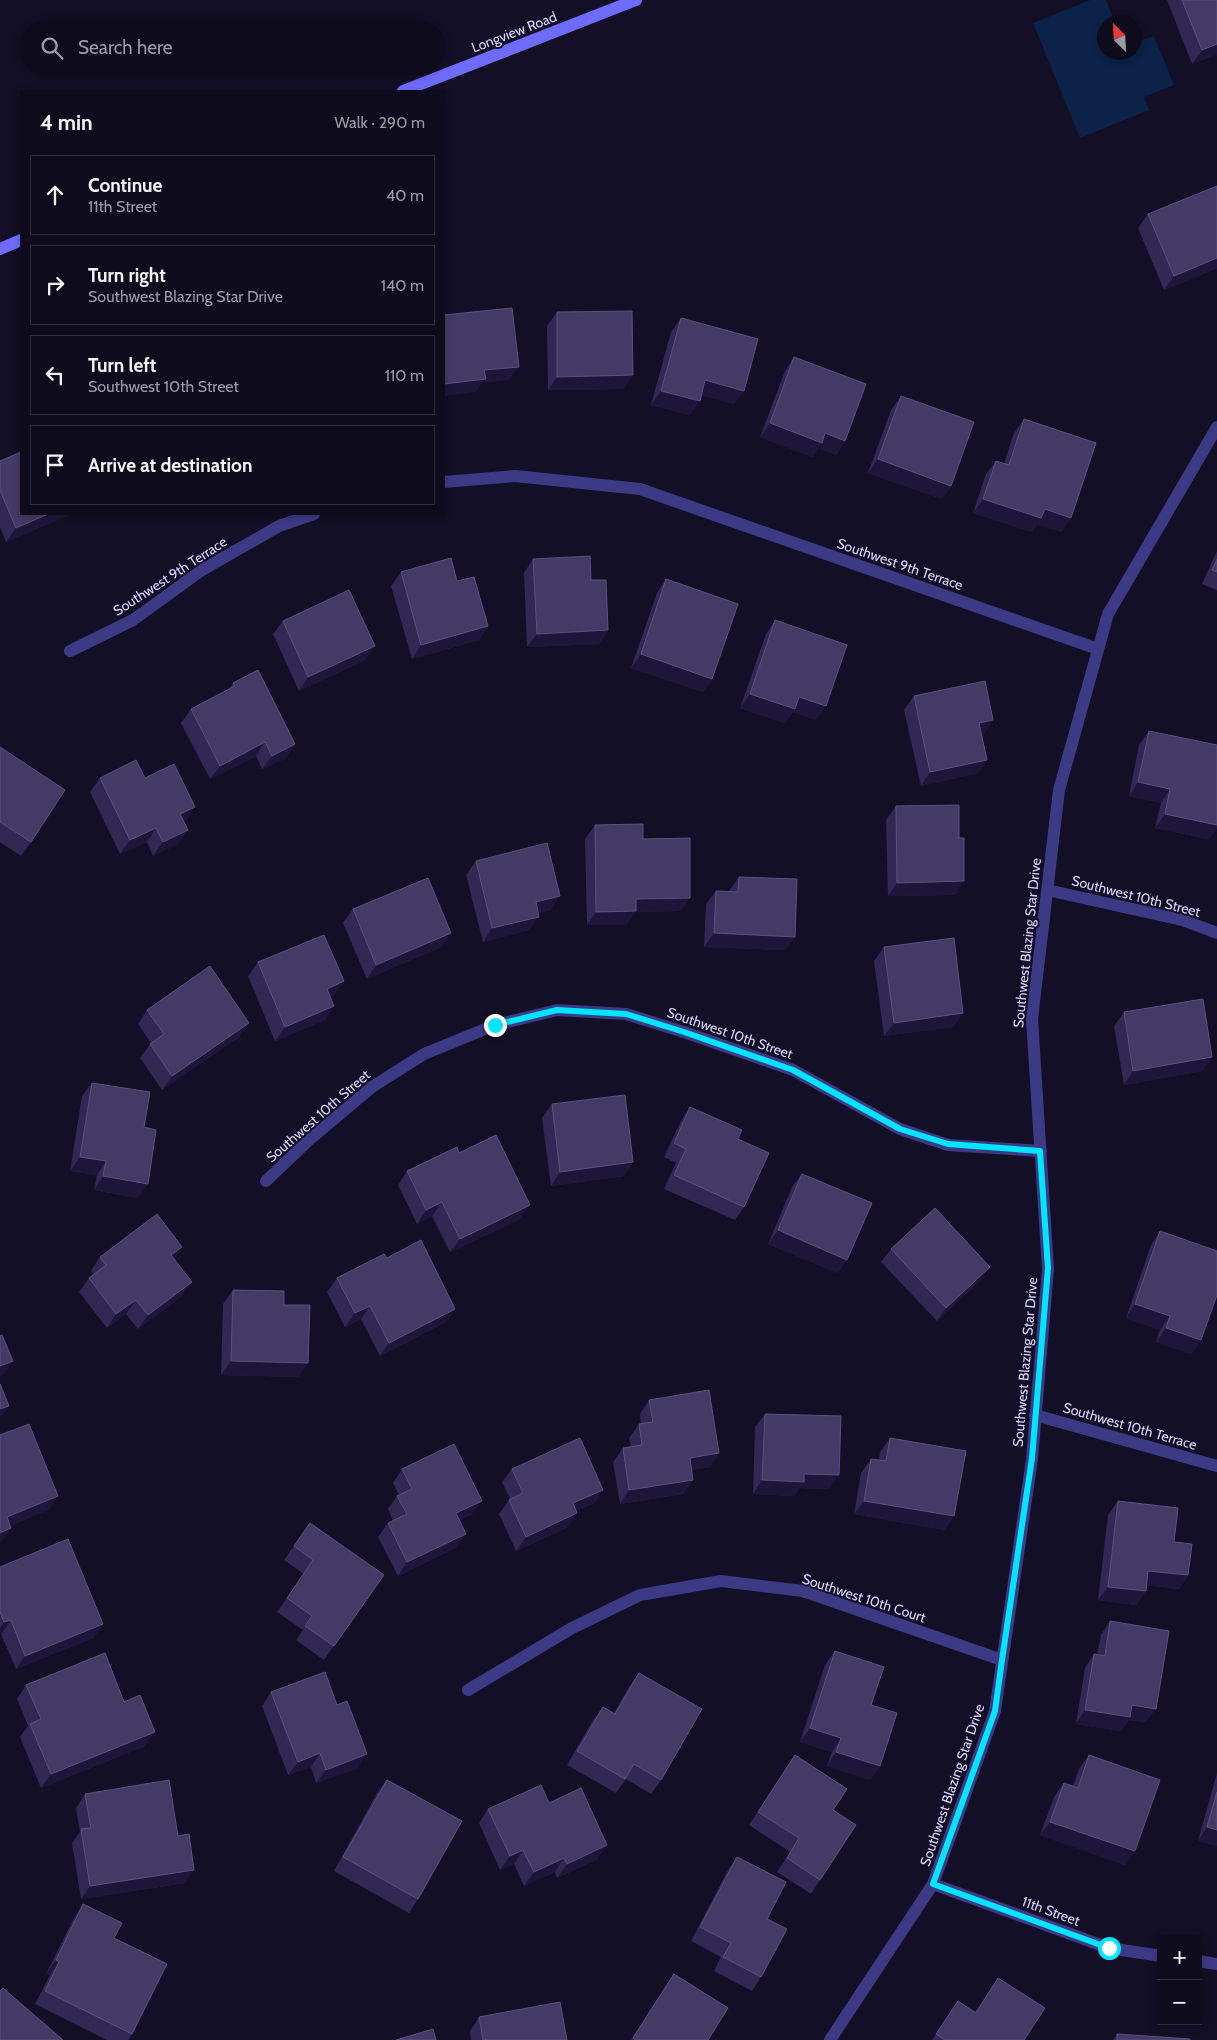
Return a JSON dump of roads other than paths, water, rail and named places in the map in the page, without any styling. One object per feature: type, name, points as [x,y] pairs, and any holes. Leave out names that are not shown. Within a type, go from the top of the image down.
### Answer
[{"type":"street","name":"Longview Road","points":[[445,74],[636,0]]},
{"type":"street","name":"Longview Road","points":[[405,90],[443,75]]},
{"type":"street","points":[[0,249],[20,240]]},
{"type":"street","points":[[1098,649],[1108,614],[1217,427]]},
{"type":"street","name":"Southwest 9th Terrace","points":[[445,482],[515,476],[640,489],[1098,649]]},
{"type":"street","name":"Southwest 9th Terrace","points":[[70,651],[133,620],[202,570],[279,526],[311,515]]},
{"type":"street","name":"Southwest Blazing Star Drive","points":[[830,2040],[933,1884],[995,1711],[1032,1458],[1048,1268],[1032,1019],[1059,790],[1098,649]]},
{"type":"street","name":"Southwest 10th Street","points":[[1047,890],[1182,920],[1217,933]]},
{"type":"street","name":"Southwest 10th Street","points":[[266,1181],[309,1140],[372,1087],[424,1054],[495,1025],[557,1010],[626,1014],[684,1032],[793,1070],[900,1129],[948,1144],[1040,1151]]},
{"type":"street","name":"Southwest 10th Terrace","points":[[1035,1415],[1217,1466]]},
{"type":"street","name":"Southwest 10th Court","points":[[468,1690],[572,1628],[640,1595],[721,1581],[803,1591],[1002,1660]]},
{"type":"street","name":"11th Street","points":[[933,1884],[1109,1948],[1157,1955]]},
{"type":"street","points":[[1202,1962],[1217,1964]]},
{"type":"water","points":[[1090,0],[1106,0],[1112,15],[1097,15],[1097,60],[1142,60],[1142,40],[1154,36],[1174,85],[1144,97],[1149,110],[1080,138],[1033,23]]}]
